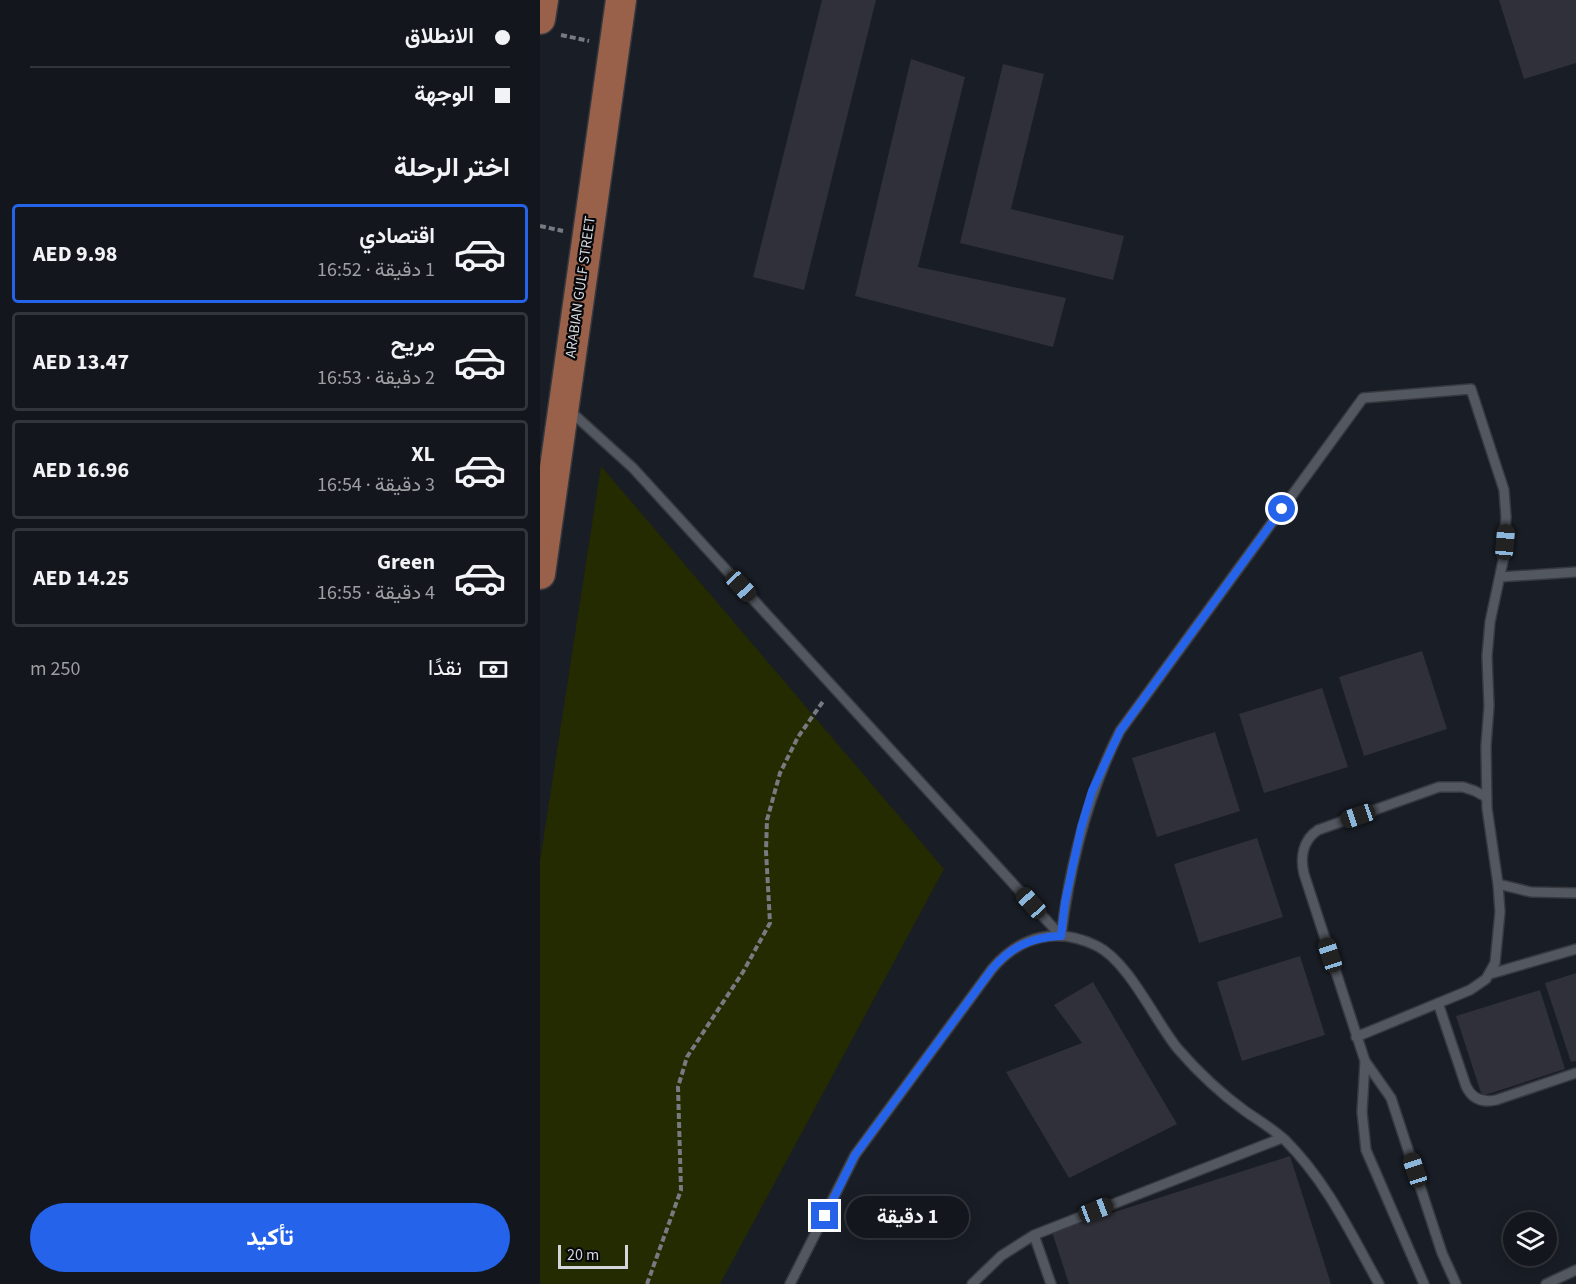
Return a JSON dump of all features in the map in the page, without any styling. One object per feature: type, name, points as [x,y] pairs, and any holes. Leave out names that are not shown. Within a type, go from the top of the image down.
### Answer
[{"type":"main road","points":[[543,0],[545,26]]},
{"type":"main road","name":"ARABIAN GULF STREET","points":[[540,574],[621,0]]},
{"type":"lane","points":[[1061,936],[1065,902],[1081,828],[1092,791],[1120,731],[1363,398],[1471,389],[1503,490],[1506,530],[1500,577],[1490,622],[1487,656],[1489,706],[1486,797],[1500,912],[1496,955],[1490,974],[1480,985],[1356,1037]]},
{"type":"lane","points":[[563,405],[633,468],[1061,936]]},
{"type":"lane","points":[[1500,577],[1576,572]]},
{"type":"lane","points":[[1456,1284],[1442,1253],[1391,1098],[1365,1061],[1356,1037],[1304,874],[1302,855],[1307,840],[1318,830],[1438,787],[1463,787],[1486,797]]},
{"type":"lane","points":[[1498,884],[1532,892],[1576,893]]},
{"type":"lane","points":[[795,1281],[855,1155],[992,969],[1002,957],[1020,944],[1046,936],[1061,936],[1088,942],[1100,947],[1111,956],[1176,1047],[1233,1102],[1282,1138],[1314,1171],[1328,1191],[1379,1284]]},
{"type":"lane","points":[[1490,974],[1576,949]]},
{"type":"lane","points":[[1438,1004],[1466,1086],[1469,1092],[1478,1099],[1496,1100],[1576,1072]]},
{"type":"lane","points":[[1365,1061],[1362,1112],[1366,1150],[1424,1284]]},
{"type":"lane","points":[[972,1284],[1001,1256],[1034,1235],[1282,1138]]},
{"type":"lane","points":[[1034,1235],[1051,1284]]},
{"type":"lane","points":[[1546,1284],[1576,1270]]},
{"type":"path","points":[[545,26],[614,46]]},
{"type":"path","points":[[647,1284],[681,1190],[678,1088],[687,1057],[743,972],[770,923],[766,851],[768,820],[780,772],[798,737],[834,687]]},
{"type":"green space","points":[[601,466],[944,869],[720,1284],[540,1284],[540,861]]},
{"type":"building","points":[[822,0],[876,0],[804,290],[753,277]]},
{"type":"building","points":[[1499,0],[1576,0],[1576,63],[1524,79]]},
{"type":"building","points":[[911,59],[965,77],[918,267],[1066,298],[1053,347],[855,296]]},
{"type":"building","points":[[1003,64],[1044,74],[1011,209],[1124,236],[1113,280],[960,243]]},
{"type":"building","points":[[1422,651],[1447,729],[1364,756],[1339,677]]},
{"type":"building","points":[[1322,688],[1348,767],[1264,793],[1239,714]]},
{"type":"building","points":[[1215,732],[1240,811],[1157,837],[1132,758]]},
{"type":"building","points":[[1257,838],[1283,917],[1199,943],[1174,864]]},
{"type":"building","points":[[1300,956],[1325,1035],[1242,1061],[1217,982]]},
{"type":"building","points":[[1576,973],[1576,1061],[1571,1062],[1545,983]]},
{"type":"building","points":[[1093,982],[1177,1124],[1069,1178],[1006,1072],[1082,1043],[1054,1005]]},
{"type":"building","points":[[1540,990],[1565,1069],[1482,1096],[1456,1016]]},
{"type":"building","points":[[1290,1156],[1331,1284],[1069,1284],[1052,1232]]},
{"type":"route","points":[[825,1216],[855,1155],[872,1130],[1002,957],[1020,944],[1046,936],[1061,936],[1072,864],[1092,791],[1104,761],[1120,731],[1282,509]]}]
